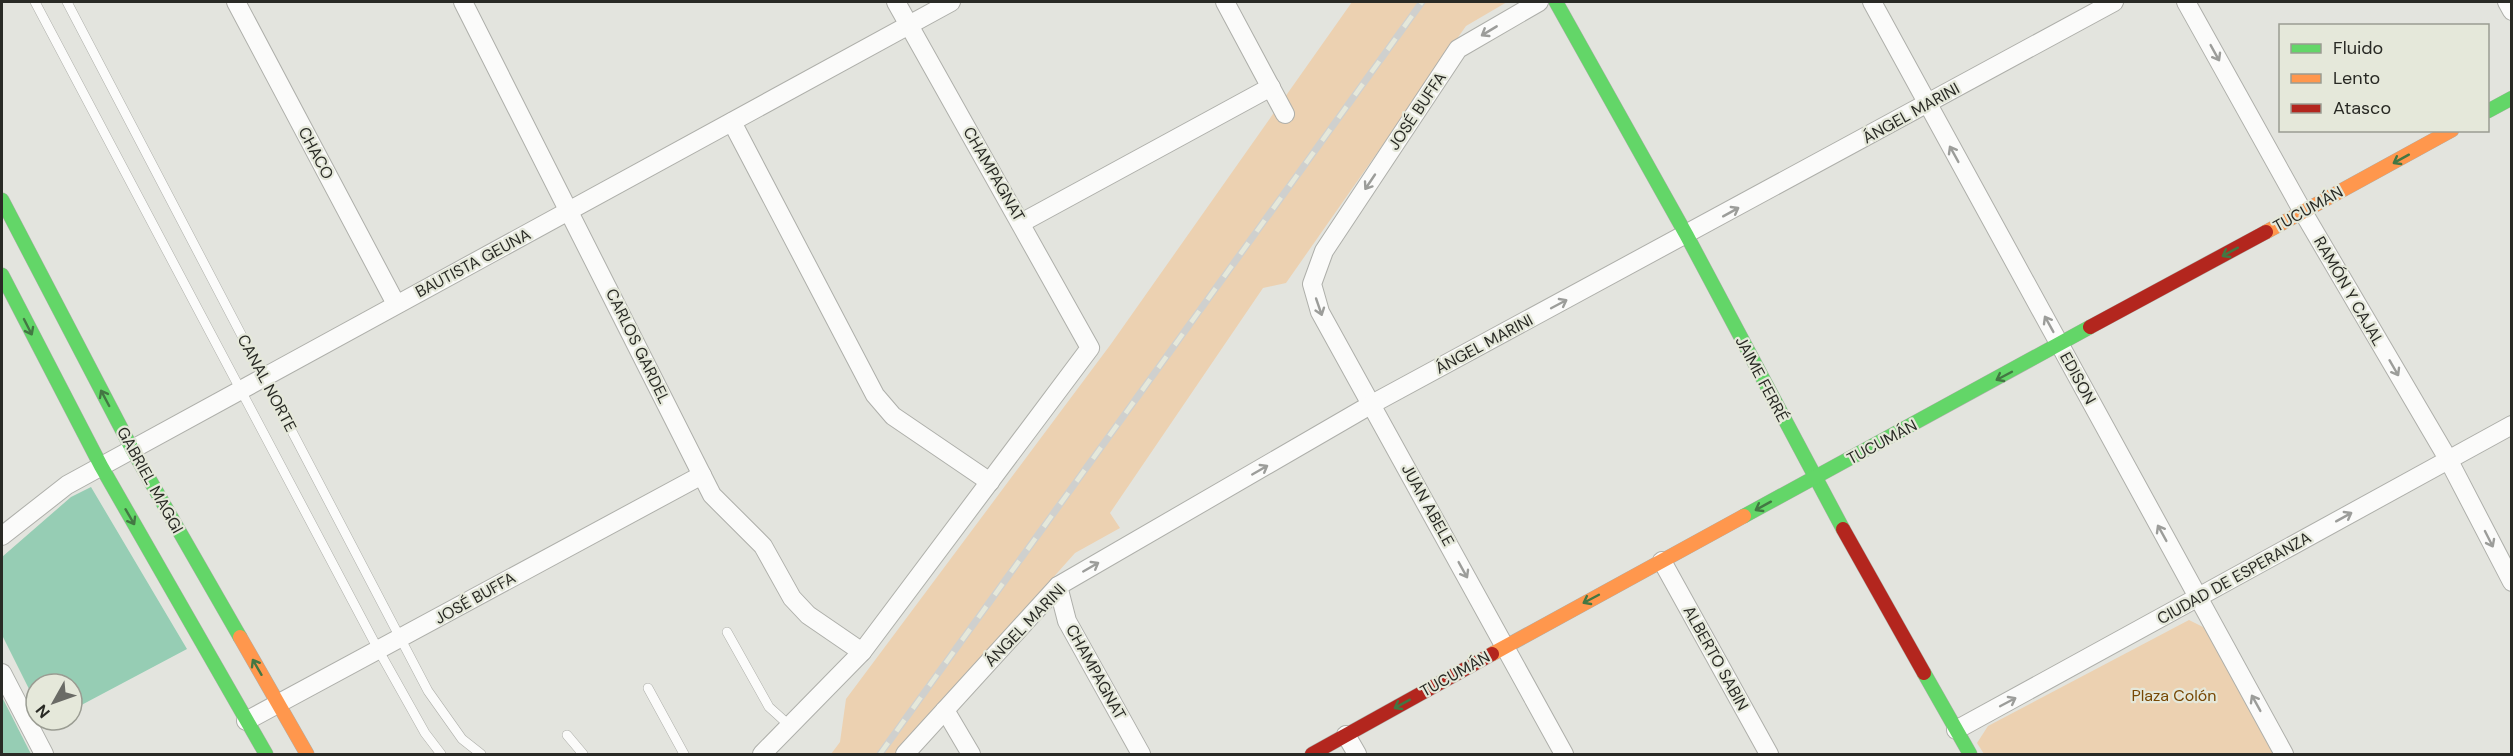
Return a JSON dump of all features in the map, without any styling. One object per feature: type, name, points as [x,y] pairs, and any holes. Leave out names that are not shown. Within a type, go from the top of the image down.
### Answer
[{"type":"street","name":"CHACO","points":[[236,2],[396,304]]},
{"type":"street","name":"CARLOS GARDEL","points":[[463,2],[712,495],[763,546],[792,598],[808,615],[862,652]]},
{"type":"street","name":"CHAMPAGNAT","points":[[896,2],[1090,348],[990,482]]},
{"type":"street","name":"BAUTISTA GEUNA","points":[[2,536],[67,485],[242,391],[396,304],[571,212],[951,2]]},
{"type":"street","points":[[1225,2],[1285,114]]},
{"type":"street","name":"JOSÉ BUFFA","points":[[1324,251],[1458,49],[1539,2]]},
{"type":"street","name":"JAIME FERRÉ","points":[[1556,2],[1687,236],[1814,478],[1970,754]]},
{"type":"street","name":"EDISON","points":[[1872,2],[2284,754]]},
{"type":"street","name":"ÁNGEL MARINI","points":[[904,754],[1058,586],[1372,404],[1687,236],[2114,2]]},
{"type":"street","name":"RAMÓN Y CAJAL","points":[[2186,2],[2303,212],[2448,459],[2511,582]]},
{"type":"street","points":[[2506,2],[2511,11]]},
{"type":"street","points":[[1021,223],[1271,87]]},
{"type":"street","points":[[2489,110],[2511,98]]},
{"type":"street","points":[[732,122],[875,395],[893,416],[990,482],[862,652],[762,754]]},
{"type":"street","name":"TUCUMÁN","points":[[1312,754],[2448,132]]},
{"type":"street","name":"GABRIEL MAGGI","points":[[2,201],[132,449],[307,754]]},
{"type":"street","name":"JUAN ABELE","points":[[1324,251],[1312,284],[1320,312],[1564,754]]},
{"type":"street","points":[[2,275],[101,466],[266,754]]},
{"type":"street","name":"CIUDAD DE ESPERANZA","points":[[1956,730],[2511,425]]},
{"type":"street","name":"JOSÉ BUFFA","points":[[246,721],[702,475]]},
{"type":"street","name":"ALBERTO SABIN","points":[[1662,561],[1769,754]]},
{"type":"street","name":"CHAMPAGNAT","points":[[1058,586],[1066,621],[1141,754]]},
{"type":"street","points":[[2,673],[44,754]]},
{"type":"street","points":[[945,710],[971,754]]},
{"type":"street","points":[[1346,735],[1357,754]]},
{"type":"lane","name":"CANAL NORTE","points":[[35,2],[379,651],[425,733],[441,754]]},
{"type":"lane","name":"CANAL NORTE","points":[[67,2],[428,691],[462,739],[481,754]]},
{"type":"lane","points":[[727,632],[769,707],[790,726]]},
{"type":"lane","points":[[648,688],[684,754]]},
{"type":"lane","points":[[567,735],[583,754]]},
{"type":"green space","points":[[1352,2],[1507,2],[1466,26],[1286,283],[1263,288],[1110,513],[1120,528],[1075,553],[896,754],[831,754],[840,742],[846,699],[1111,344]]},
{"type":"green space","name":"Plaza Colón","points":[[2189,620],[2207,629],[2275,754],[1984,754],[1977,743],[1988,726]]},
{"type":"shaded area","points":[[91,487],[187,649],[84,704],[84,672],[24,672],[24,679],[2,635],[2,557],[71,497]]},
{"type":"shaded area","points":[[2,697],[31,754],[2,754]]},
{"type":"railway","points":[[880,754],[1422,2]]},
{"type":"traffic: fast","points":[[1556,2],[1687,236],[1843,529]]},
{"type":"traffic: fast","points":[[2489,110],[2512,98]]},
{"type":"traffic: fast","points":[[2,200],[132,449],[240,637]]},
{"type":"traffic: fast","points":[[2,275],[101,466],[266,754]]},
{"type":"traffic: fast","points":[[1744,516],[2090,327]]},
{"type":"traffic: fast","points":[[1924,673],[1970,754]]},
{"type":"traffic: slow","points":[[2266,232],[2448,132]]},
{"type":"traffic: slow","points":[[1492,654],[1744,516]]},
{"type":"traffic: slow","points":[[240,637],[307,754]]},
{"type":"traffic: jam","points":[[2090,327],[2266,232]]},
{"type":"traffic: jam","points":[[1843,529],[1924,673]]},
{"type":"traffic: jam","points":[[1312,754],[1492,654]]}]
